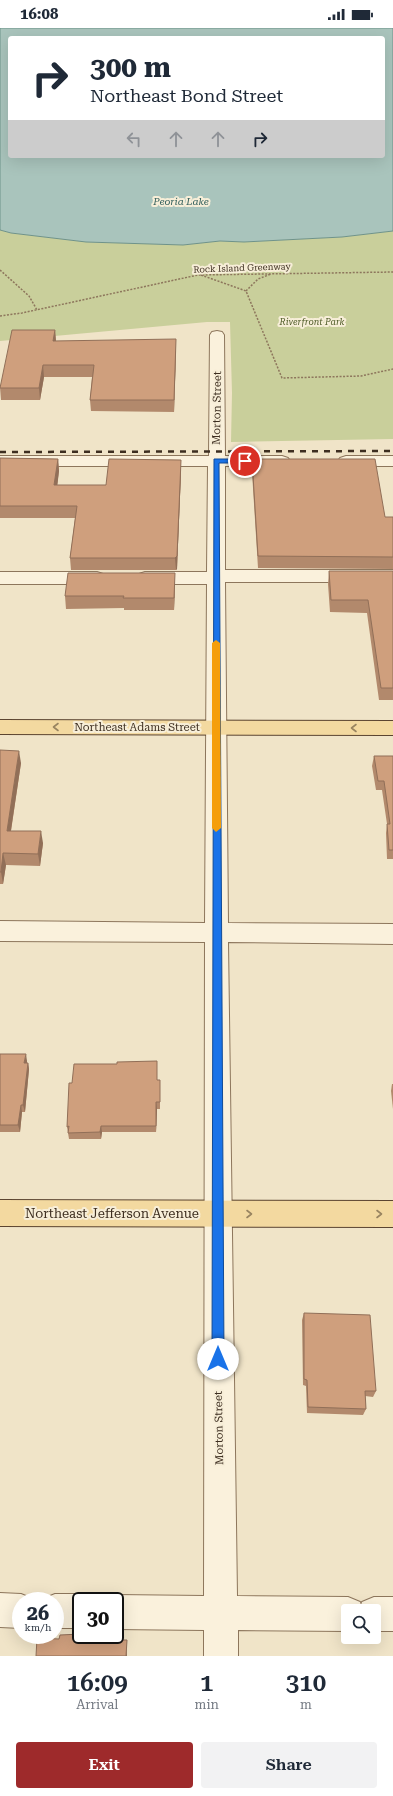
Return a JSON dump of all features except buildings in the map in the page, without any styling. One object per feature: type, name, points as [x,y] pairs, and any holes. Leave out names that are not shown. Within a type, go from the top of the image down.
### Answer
[{"type":"main road","name":"Northeast Adams Street","points":[[0,727],[393,728]]},
{"type":"main road","name":"Northeast Jefferson Avenue","points":[[0,1213],[393,1214]]},
{"type":"street","name":"Morton Street","points":[[217,335],[217,1214],[221,1656]]},
{"type":"street","points":[[0,461],[301,461]]},
{"type":"street","points":[[331,461],[393,461]]},
{"type":"street","points":[[0,578],[393,576]]},
{"type":"street","points":[[0,932],[393,934]]},
{"type":"street","points":[[0,1610],[12,1611]]},
{"type":"street","points":[[124,1612],[341,1614]]},
{"type":"street","points":[[381,1614],[393,1614]]},
{"type":"path","points":[[0,270],[29,296],[37,310]]},
{"type":"path","name":"Rock Island Greenway","points":[[0,316],[37,310],[198,274],[393,272]]},
{"type":"path","points":[[246,291],[258,279],[273,273]]},
{"type":"path","points":[[198,274],[246,291],[282,378],[361,376],[393,369]]},
{"type":"green space","name":"Riverfront Park","points":[[0,230],[11,233],[86,242],[183,245],[220,241],[244,242],[342,237],[393,231],[393,439],[231,442],[232,393],[230,322],[207,322],[0,341]]},
{"type":"water","name":"Peoria Lake","points":[[0,28],[393,28],[393,231],[342,237],[244,242],[220,241],[183,245],[86,242],[11,233],[0,230]]},
{"type":"railway","points":[[0,452],[393,451]]},
{"type":"slow traffic","points":[[216,643],[216,828]]},
{"type":"route","points":[[218,1359],[216,461],[245,461]]}]
